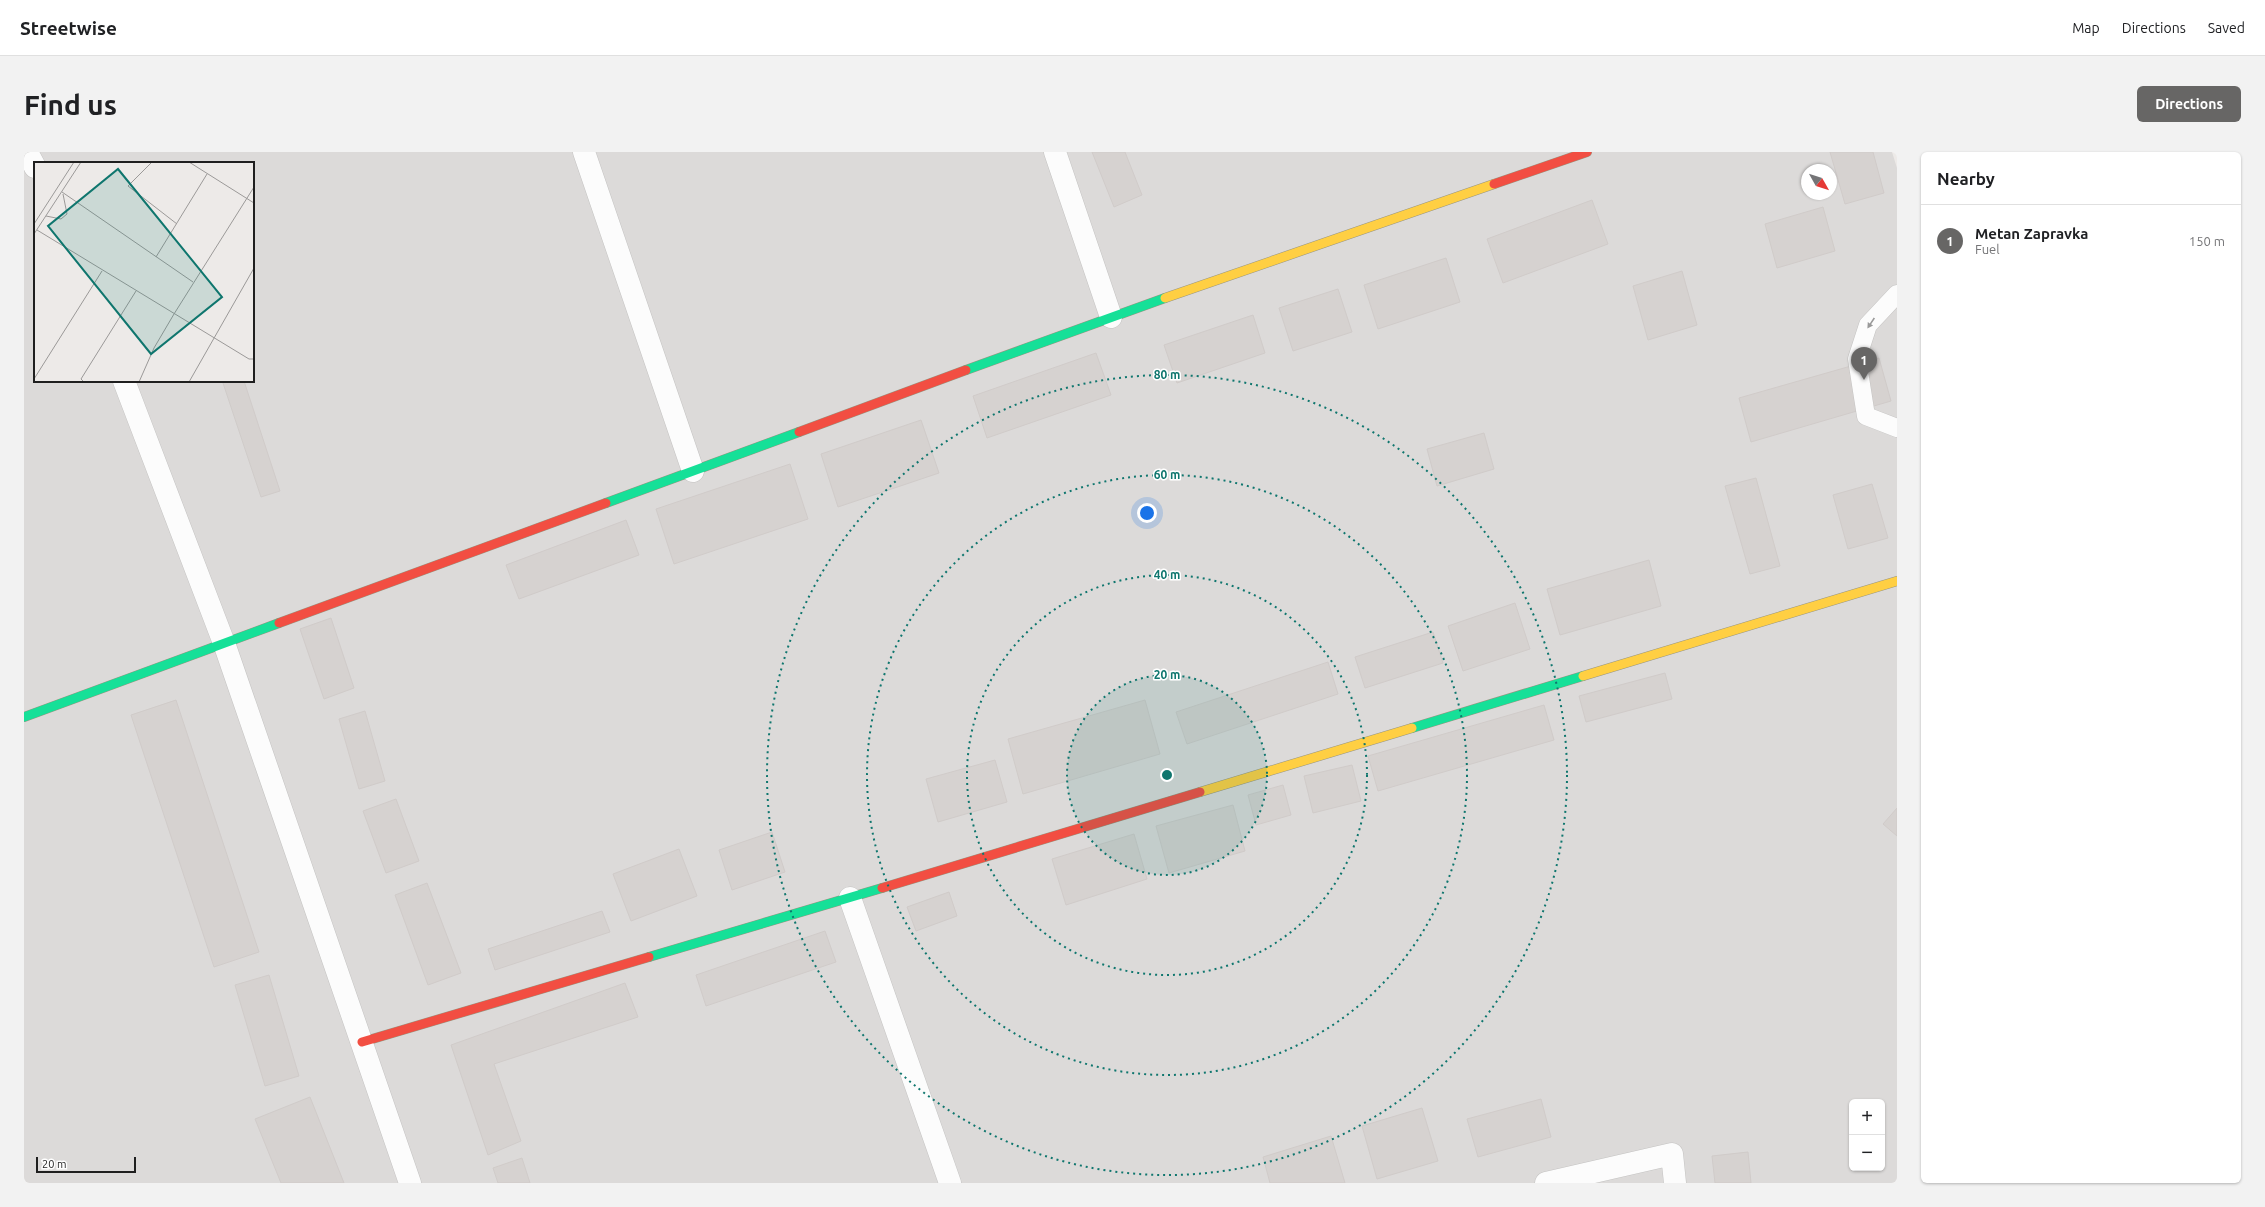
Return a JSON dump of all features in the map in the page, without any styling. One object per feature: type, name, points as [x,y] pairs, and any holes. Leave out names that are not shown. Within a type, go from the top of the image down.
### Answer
[{"type":"street","points":[[27,152],[34,165]]},
{"type":"street","points":[[584,152],[694,471]]},
{"type":"street","points":[[1055,152],[1111,316]]},
{"type":"street","points":[[24,717],[1111,316],[1587,152]]},
{"type":"street","points":[[124,382],[224,643],[410,1183]]},
{"type":"street","points":[[362,1042],[850,898],[1897,581]]},
{"type":"street","points":[[850,898],[950,1183]]},
{"type":"street","points":[[1546,1183],[1672,1154],[1675,1183]]},
{"type":"lane","points":[[1897,294],[1868,325],[1857,359],[1866,416],[1897,428]]},
{"type":"shaded area","points":[[24,152],[1892,152],[1897,168],[1897,1183],[24,1183]]},
{"type":"building","points":[[1092,152],[1125,152],[1142,195],[1114,207]]},
{"type":"building","points":[[1830,152],[1873,152],[1884,193],[1845,204],[1837,176],[1837,164],[1833,164]]},
{"type":"building","points":[[1592,200],[1608,244],[1503,283],[1487,239]]},
{"type":"building","points":[[1823,207],[1835,251],[1777,268],[1765,224]]},
{"type":"building","points":[[1446,258],[1460,302],[1378,329],[1364,285]]},
{"type":"building","points":[[1682,271],[1697,325],[1648,340],[1633,286]]},
{"type":"building","points":[[1338,289],[1352,332],[1293,351],[1279,308]]},
{"type":"building","points":[[1253,315],[1265,353],[1177,383],[1164,345]]},
{"type":"building","points":[[1096,353],[1111,395],[987,438],[973,396]]},
{"type":"building","points":[[1879,358],[1891,401],[1751,442],[1739,398]]},
{"type":"building","points":[[244,382],[280,491],[261,497],[223,383]]},
{"type":"building","points":[[921,420],[939,473],[838,507],[821,454]]},
{"type":"building","points":[[1484,433],[1494,469],[1437,486],[1427,449]]},
{"type":"building","points":[[790,464],[808,519],[674,564],[656,509]]},
{"type":"building","points":[[1756,478],[1780,566],[1750,574],[1725,486]]},
{"type":"building","points":[[1872,484],[1888,538],[1848,549],[1833,495]]},
{"type":"building","points":[[626,520],[639,555],[519,599],[506,565]]},
{"type":"building","points":[[1649,560],[1661,606],[1560,635],[1547,589]]},
{"type":"building","points":[[1515,603],[1530,649],[1463,671],[1448,626]]},
{"type":"building","points":[[331,618],[354,688],[324,699],[300,629]]},
{"type":"building","points":[[1433,632],[1443,663],[1365,688],[1355,657]]},
{"type":"building","points":[[1328,662],[1338,694],[1187,744],[1176,712]]},
{"type":"building","points":[[1665,673],[1672,699],[1586,722],[1579,696]]},
{"type":"building","points":[[176,700],[259,952],[214,967],[131,715]]},
{"type":"building","points":[[1145,700],[1160,754],[1023,794],[1008,739]]},
{"type":"building","points":[[1544,705],[1554,740],[1378,791],[1368,756]]},
{"type":"building","points":[[365,711],[385,781],[359,789],[339,719]]},
{"type":"building","points":[[995,760],[1007,802],[938,822],[926,779]]},
{"type":"building","points":[[1352,765],[1361,801],[1313,813],[1304,776]]},
{"type":"building","points":[[1283,785],[1291,815],[1256,825],[1248,795]]},
{"type":"building","points":[[396,799],[419,861],[386,873],[363,811]]},
{"type":"building","points":[[1233,805],[1245,851],[1169,873],[1156,826]]},
{"type":"building","points":[[1897,808],[1897,836],[1883,824]]},
{"type":"building","points":[[772,832],[785,872],[732,890],[719,850]]},
{"type":"building","points":[[1134,834],[1147,879],[1066,905],[1052,859]]},
{"type":"building","points":[[679,849],[697,896],[631,921],[613,874]]},
{"type":"building","points":[[427,883],[461,973],[428,985],[395,895]]},
{"type":"building","points":[[949,892],[957,916],[916,931],[907,907]]},
{"type":"building","points":[[602,911],[610,932],[495,970],[488,949]]},
{"type":"building","points":[[825,931],[836,962],[706,1006],[696,975]]},
{"type":"building","points":[[269,975],[299,1076],[265,1086],[235,985]]},
{"type":"building","points":[[625,983],[638,1017],[494,1064],[521,1141],[488,1155],[451,1045]]},
{"type":"building","points":[[310,1097],[344,1183],[281,1183],[255,1119]]},
{"type":"building","points":[[1541,1099],[1551,1137],[1478,1157],[1467,1119]]},
{"type":"building","points":[[1422,1108],[1438,1161],[1377,1179],[1362,1126]]},
{"type":"building","points":[[1331,1136],[1345,1183],[1270,1183],[1263,1157]]},
{"type":"building","points":[[1748,1152],[1751,1183],[1715,1183],[1712,1156]]},
{"type":"building","points":[[522,1158],[530,1183],[498,1183],[493,1168]]},
{"type":"traffic: fast","points":[[966,370],[1165,298]]},
{"type":"traffic: fast","points":[[606,503],[799,432]]},
{"type":"traffic: fast","points":[[24,717],[279,623]]},
{"type":"traffic: fast","points":[[1412,728],[1583,676]]},
{"type":"traffic: fast","points":[[649,957],[882,888]]},
{"type":"traffic: slow","points":[[1165,298],[1494,184]]},
{"type":"traffic: slow","points":[[1583,676],[1897,581]]},
{"type":"traffic: slow","points":[[1200,792],[1412,728]]},
{"type":"traffic: jam","points":[[1494,184],[1587,152]]},
{"type":"traffic: jam","points":[[799,432],[966,370]]},
{"type":"traffic: jam","points":[[279,623],[606,503]]},
{"type":"traffic: jam","points":[[882,888],[1200,792]]},
{"type":"traffic: jam","points":[[362,1042],[649,957]]},
{"type":"place","name":"Metan Zapravka","points":[[1864,380]]}]
